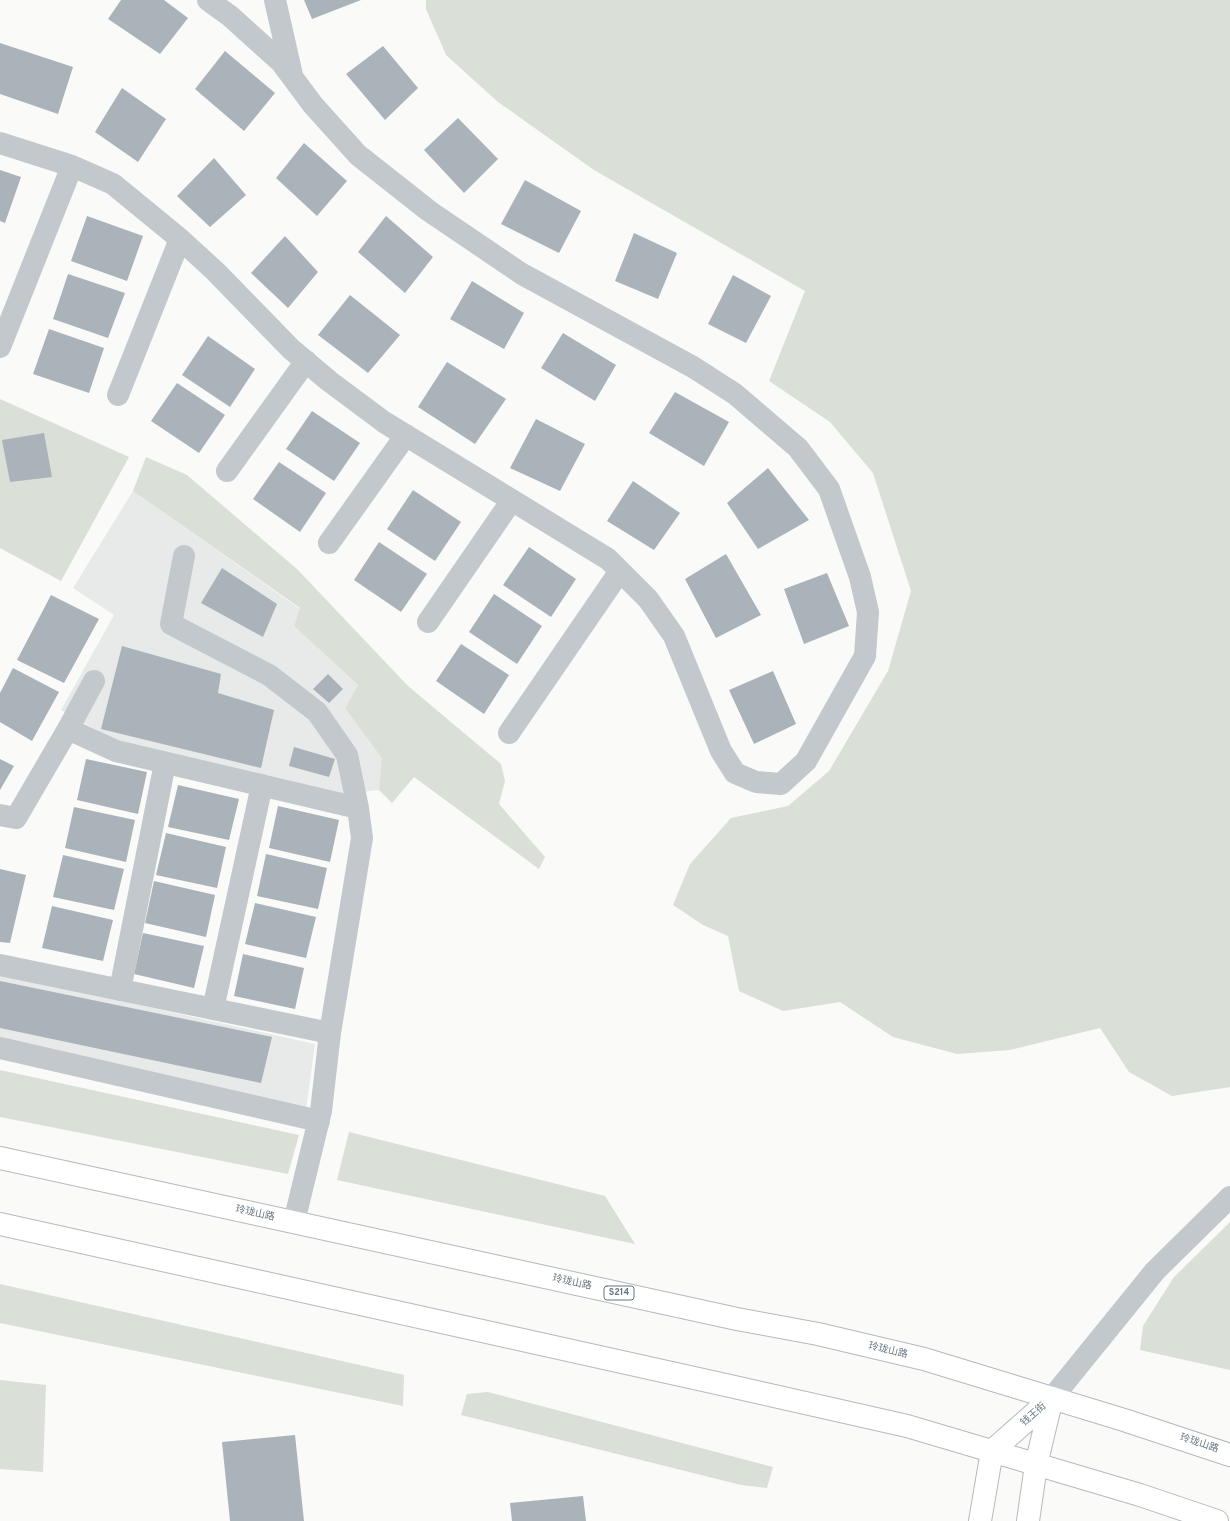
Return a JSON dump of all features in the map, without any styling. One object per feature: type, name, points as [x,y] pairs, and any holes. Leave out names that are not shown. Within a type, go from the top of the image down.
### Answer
[{"type":"main road","name":"玲珑山路","points":[[0,1158],[737,1319],[818,1334],[924,1359],[1230,1454]]},
{"type":"main road","points":[[0,1224],[907,1426],[1218,1521]]},
{"type":"main road","name":"钱王街","points":[[992,1452],[1052,1398]]},
{"type":"main road","name":"钱王街","points":[[1028,1521],[1036,1465],[1052,1398]]},
{"type":"main road","points":[[980,1521],[992,1452]]},
{"type":"street","points":[[0,143],[72,166],[113,184],[180,239],[215,271],[291,349],[329,382],[384,422],[608,559],[648,599],[674,636],[721,751],[736,773],[756,782],[781,784],[806,760],[865,656],[868,612],[860,577],[829,489],[798,448],[735,394],[693,367],[522,274],[428,211],[358,155],[313,105],[281,62],[230,16],[208,0]]},
{"type":"street","points":[[275,0],[293,78]]},
{"type":"street","points":[[0,347],[72,166]]},
{"type":"street","points":[[118,395],[180,239]]},
{"type":"street","points":[[227,471],[306,361]]},
{"type":"street","points":[[329,544],[406,435]]},
{"type":"street","points":[[428,622],[512,500]]},
{"type":"street","points":[[184,556],[171,624],[269,675],[318,712],[347,756],[358,808],[362,838],[330,1033],[318,1121],[294,1222]]},
{"type":"street","points":[[509,733],[620,571]]},
{"type":"street","points":[[0,815],[16,818],[94,681]]},
{"type":"street","points":[[68,729],[116,751],[358,808]]},
{"type":"street","points":[[120,990],[165,763]]},
{"type":"street","points":[[213,1009],[262,785]]},
{"type":"street","points":[[0,964],[330,1033]]},
{"type":"street","points":[[0,1048],[318,1121]]},
{"type":"street","points":[[1052,1398],[1155,1271],[1230,1197]]},
{"type":"shaded area","points":[[426,0],[1230,0],[1230,1087],[1172,1096],[1129,1072],[1100,1028],[1010,1050],[957,1054],[893,1037],[840,1002],[783,1011],[739,991],[728,936],[703,925],[673,905],[690,864],[731,818],[788,806],[829,771],[888,671],[911,591],[873,473],[830,422],[769,381],[805,291],[594,170],[498,102],[446,55],[426,9]]},
{"type":"shaded area","points":[[0,399],[129,457],[61,581],[0,548]]},
{"type":"shaded area","points":[[146,457],[187,475],[297,569],[408,686],[501,764],[505,781],[499,804],[545,857],[539,869],[414,777],[392,803],[379,790],[382,758],[345,708],[358,685],[294,626],[300,608],[133,491]]},
{"type":"shaded area","points":[[133,491],[300,609],[294,626],[358,685],[345,708],[383,758],[379,790],[341,794],[114,740],[61,710],[114,615],[73,588]]},
{"type":"shaded area","points":[[0,974],[315,1044],[306,1110],[0,1038]]},
{"type":"shaded area","points":[[0,1070],[299,1135],[288,1174],[0,1117]]},
{"type":"shaded area","points":[[349,1132],[605,1196],[635,1244],[337,1180]]},
{"type":"shaded area","points":[[1230,1222],[1230,1370],[1140,1350],[1143,1326],[1174,1277]]},
{"type":"shaded area","points":[[0,1284],[404,1375],[403,1406],[0,1323]]},
{"type":"shaded area","points":[[0,1380],[46,1385],[43,1472],[0,1469]]},
{"type":"shaded area","points":[[488,1392],[773,1467],[767,1488],[741,1485],[461,1415],[467,1394]]},
{"type":"building","points":[[121,0],[164,0],[188,18],[160,54],[108,19]]},
{"type":"building","points":[[304,0],[361,0],[312,19]]},
{"type":"building","points":[[0,43],[73,67],[58,114],[0,94]]},
{"type":"building","points":[[383,46],[418,88],[385,120],[346,74]]},
{"type":"building","points":[[225,51],[275,93],[244,131],[195,89]]},
{"type":"building","points":[[122,88],[166,119],[138,162],[95,132]]},
{"type":"building","points":[[458,118],[498,159],[464,193],[424,150]]},
{"type":"building","points":[[304,143],[347,181],[317,216],[276,178]]},
{"type":"building","points":[[214,158],[246,195],[210,227],[177,196]]},
{"type":"building","points":[[0,170],[21,177],[5,223],[0,221]]},
{"type":"building","points":[[525,180],[581,211],[559,253],[501,224]]},
{"type":"building","points":[[87,216],[143,236],[127,281],[71,261]]},
{"type":"building","points":[[386,216],[433,257],[405,293],[358,252]]},
{"type":"building","points":[[634,233],[677,253],[658,299],[615,281]]},
{"type":"building","points":[[285,236],[318,272],[288,308],[251,273]]},
{"type":"building","points":[[68,274],[125,293],[108,338],[53,319]]},
{"type":"building","points":[[733,275],[771,296],[746,343],[708,324]]},
{"type":"building","points":[[472,281],[524,313],[504,349],[450,319]]},
{"type":"building","points":[[350,295],[400,335],[368,373],[318,335]]},
{"type":"building","points":[[49,329],[104,348],[89,393],[33,374]]},
{"type":"building","points":[[563,333],[616,365],[595,401],[541,368]]},
{"type":"building","points":[[208,336],[255,369],[230,407],[182,375]]},
{"type":"building","points":[[447,362],[506,399],[475,444],[418,407]]},
{"type":"building","points":[[177,383],[225,415],[199,453],[151,421]]},
{"type":"building","points":[[675,392],[729,422],[704,466],[649,433]]},
{"type":"building","points":[[312,411],[360,443],[334,481],[286,449]]},
{"type":"building","points":[[536,419],[585,444],[560,491],[510,468]]},
{"type":"building","points":[[44,433],[52,477],[10,482],[2,440]]},
{"type":"building","points":[[279,462],[326,493],[300,532],[253,499]]},
{"type":"building","points":[[768,468],[809,520],[758,549],[727,503]]},
{"type":"building","points":[[633,481],[680,513],[654,550],[607,521]]},
{"type":"building","points":[[413,490],[461,522],[435,561],[387,529]]},
{"type":"building","points":[[379,542],[427,574],[401,612],[354,580]]},
{"type":"building","points":[[529,547],[576,579],[551,617],[503,585]]},
{"type":"building","points":[[726,554],[761,615],[716,638],[685,579]]},
{"type":"building","points":[[222,568],[277,604],[263,637],[201,603]]},
{"type":"building","points":[[827,573],[849,626],[804,644],[784,589]]},
{"type":"building","points":[[494,594],[542,626],[517,664],[469,632]]},
{"type":"building","points":[[51,595],[99,619],[64,683],[17,660]]},
{"type":"building","points":[[461,644],[509,675],[484,714],[436,681]]},
{"type":"building","points":[[122,646],[221,674],[218,693],[274,710],[261,768],[101,729]]},
{"type":"building","points":[[13,668],[59,692],[32,741],[0,722],[0,693]]},
{"type":"building","points":[[773,671],[796,724],[754,744],[729,690]]},
{"type":"building","points":[[328,674],[343,689],[329,703],[313,689]]},
{"type":"building","points":[[294,747],[335,759],[329,777],[289,766]]},
{"type":"building","points":[[0,759],[14,766],[0,790]]},
{"type":"building","points":[[86,759],[147,772],[138,814],[77,800]]},
{"type":"building","points":[[178,785],[239,799],[229,840],[168,827]]},
{"type":"building","points":[[278,806],[339,820],[330,862],[269,848]]},
{"type":"building","points":[[74,807],[135,820],[126,862],[65,848]]},
{"type":"building","points":[[166,833],[226,847],[217,888],[156,875]]},
{"type":"building","points":[[266,854],[327,868],[318,909],[257,896]]},
{"type":"building","points":[[63,855],[124,869],[114,910],[53,897]]},
{"type":"building","points":[[0,869],[26,875],[10,943],[0,942]]},
{"type":"building","points":[[154,881],[215,895],[206,937],[145,923]]},
{"type":"building","points":[[255,903],[316,917],[306,958],[245,944]]},
{"type":"building","points":[[52,906],[113,920],[103,961],[42,948]]},
{"type":"building","points":[[143,933],[204,946],[194,988],[134,974]]},
{"type":"building","points":[[243,954],[304,968],[295,1009],[234,996]]},
{"type":"building","points":[[0,981],[272,1037],[261,1083],[0,1028]]},
{"type":"building","points":[[295,1435],[304,1521],[230,1521],[222,1442]]},
{"type":"building","points":[[583,1496],[586,1521],[512,1521],[510,1503]]}]
